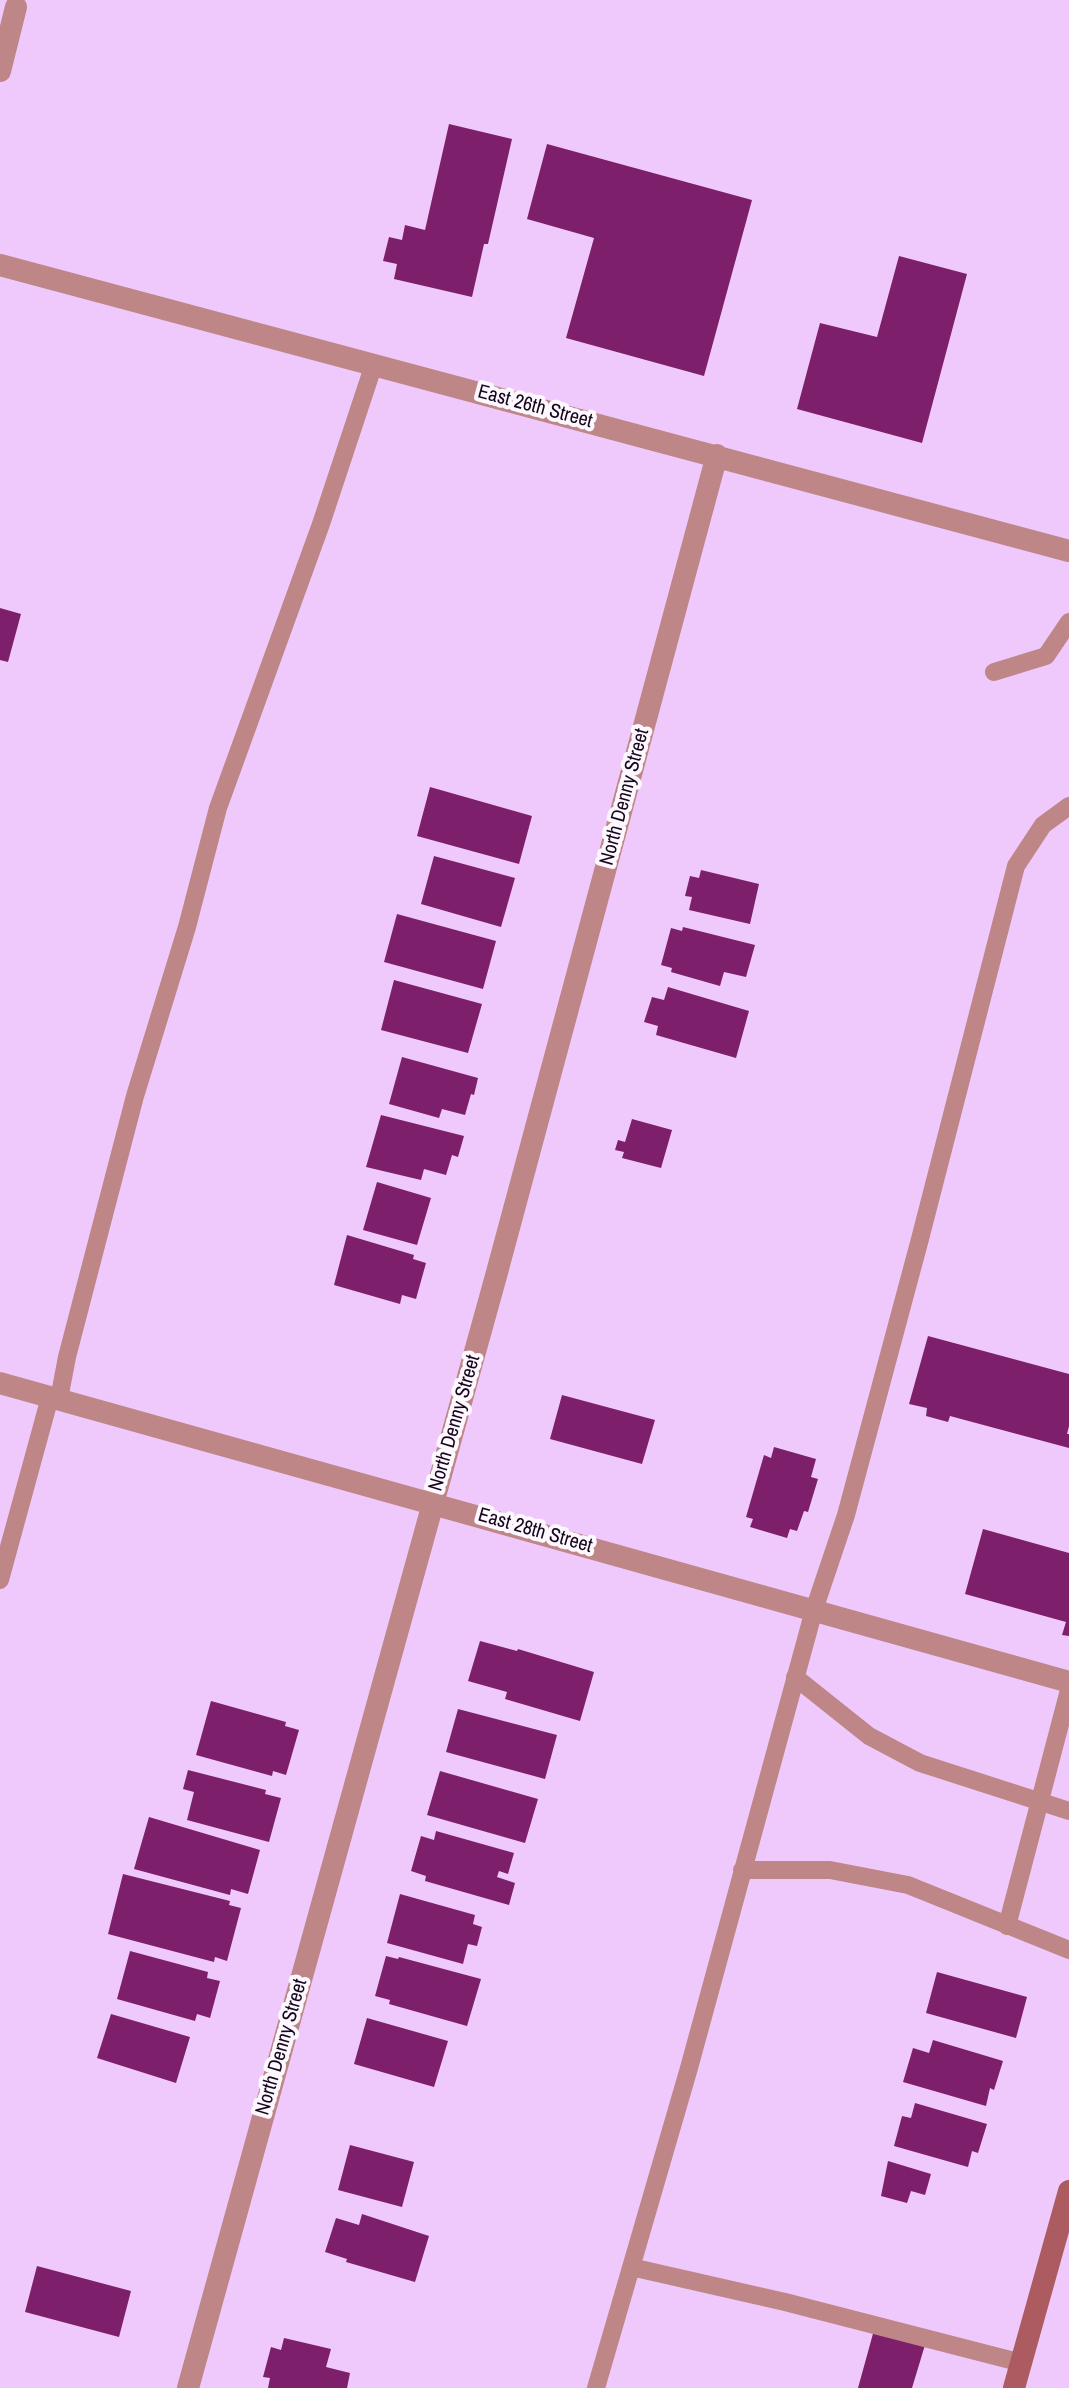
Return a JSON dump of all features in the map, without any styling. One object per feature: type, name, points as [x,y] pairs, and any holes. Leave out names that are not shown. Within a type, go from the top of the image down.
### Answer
[{"type":"main road","points":[[1014,2388],[1069,2191]]},
{"type":"street","points":[[0,71],[16,7]]},
{"type":"street","name":"East 26th Street","points":[[0,265],[1069,551]]},
{"type":"street","name":"North Denny Street","points":[[188,2388],[433,1503],[717,455]]},
{"type":"street","name":"East 28th Street","points":[[0,1383],[1069,1682]]},
{"type":"lane","points":[[0,1580],[67,1357],[135,1096],[187,927],[218,808],[321,524],[374,364]]},
{"type":"lane","points":[[994,672],[1046,656],[1069,622]]},
{"type":"lane","points":[[596,2388],[689,2068],[814,1610],[850,1500],[1016,866],[1043,825],[1069,806]]},
{"type":"lane","points":[[795,1677],[869,1736],[920,1763],[1069,1811]]},
{"type":"lane","points":[[1007,1926],[1069,1690]]},
{"type":"lane","points":[[742,1870],[830,1870],[908,1885],[1069,1950]]},
{"type":"lane","points":[[631,2267],[837,2315],[1022,2363]]},
{"type":"building","points":[[449,124],[512,139],[488,244],[484,244],[472,297],[394,279],[397,264],[383,261],[389,237],[402,240],[405,225],[425,230]]},
{"type":"building","points":[[547,144],[752,200],[704,376],[566,338],[594,238],[527,219]]},
{"type":"building","points":[[899,256],[967,274],[922,443],[797,409],[820,323],[877,337]]},
{"type":"building","points":[[0,608],[21,614],[8,662],[0,660]]},
{"type":"building","points":[[430,787],[532,816],[519,864],[417,836]]},
{"type":"building","points":[[434,856],[515,878],[501,927],[421,904]]},
{"type":"building","points":[[701,870],[759,884],[750,924],[689,910],[692,897],[685,896],[690,876],[699,878]]},
{"type":"building","points":[[397,914],[496,941],[483,989],[384,962]]},
{"type":"building","points":[[683,927],[755,945],[746,977],[724,972],[720,986],[671,972],[672,968],[661,965],[671,928],[682,931]]},
{"type":"building","points":[[394,980],[482,1004],[468,1053],[381,1030]]},
{"type":"building","points":[[668,987],[749,1011],[736,1058],[656,1035],[658,1026],[644,1022],[652,997],[664,1000]]},
{"type":"building","points":[[402,1057],[478,1078],[465,1115],[442,1109],[439,1118],[389,1104]]},
{"type":"building","points":[[381,1115],[464,1136],[458,1157],[452,1155],[446,1175],[424,1169],[421,1180],[366,1167]]},
{"type":"building","points":[[632,1119],[672,1130],[661,1168],[622,1158],[624,1152],[615,1150],[618,1140],[625,1142]]},
{"type":"building","points":[[377,1182],[431,1198],[417,1245],[363,1230]]},
{"type":"building","points":[[347,1235],[414,1255],[413,1259],[426,1263],[416,1299],[402,1295],[400,1304],[334,1285]]},
{"type":"building","points":[[928,1336],[1069,1374],[1069,1448],[950,1416],[948,1422],[926,1416],[927,1408],[909,1404]]},
{"type":"building","points":[[562,1395],[655,1420],[642,1464],[550,1439]]},
{"type":"building","points":[[774,1447],[816,1459],[811,1477],[818,1479],[808,1512],[804,1511],[797,1531],[790,1529],[787,1538],[750,1527],[753,1519],[746,1517],[764,1455],[771,1458]]},
{"type":"building","points":[[983,1529],[1069,1553],[1069,1636],[1062,1635],[1066,1622],[965,1594]]},
{"type":"building","points":[[480,1641],[594,1672],[580,1721],[505,1699],[507,1692],[468,1681]]},
{"type":"building","points":[[211,1701],[286,1722],[285,1726],[299,1730],[286,1775],[273,1771],[272,1776],[196,1755]]},
{"type":"building","points":[[458,1709],[557,1735],[545,1779],[446,1752]]},
{"type":"building","points":[[188,1770],[266,1790],[265,1794],[281,1798],[269,1842],[187,1820],[194,1792],[183,1789]]},
{"type":"building","points":[[440,1771],[538,1799],[525,1843],[427,1815]]},
{"type":"building","points":[[149,1817],[260,1850],[248,1894],[231,1889],[230,1895],[134,1869]]},
{"type":"building","points":[[436,1831],[514,1853],[508,1874],[499,1871],[497,1877],[515,1883],[509,1905],[425,1881],[426,1876],[411,1871],[421,1836],[434,1840]]},
{"type":"building","points":[[123,1874],[230,1901],[229,1905],[241,1908],[227,1961],[215,1957],[214,1962],[108,1934]]},
{"type":"building","points":[[400,1894],[475,1915],[473,1924],[482,1927],[477,1946],[468,1944],[463,1964],[387,1943]]},
{"type":"building","points":[[130,1951],[208,1972],[207,1978],[220,1981],[210,2018],[197,2014],[195,2021],[117,1999]]},
{"type":"building","points":[[386,1956],[481,1979],[467,2026],[389,2004],[390,2000],[375,1996]]},
{"type":"building","points":[[937,1972],[1027,1997],[1016,2038],[926,2013]]},
{"type":"building","points":[[111,2014],[190,2037],[176,2083],[97,2058]]},
{"type":"building","points":[[367,2018],[448,2041],[434,2087],[354,2064]]},
{"type":"building","points":[[933,2040],[1003,2061],[994,2090],[990,2088],[986,2106],[903,2082],[913,2048],[929,2053]]},
{"type":"building","points":[[915,2103],[987,2124],[978,2153],[972,2151],[968,2167],[894,2146],[902,2116],[911,2118]]},
{"type":"building","points":[[350,2145],[414,2162],[402,2207],[338,2190]]},
{"type":"building","points":[[888,2161],[931,2174],[925,2195],[911,2191],[907,2203],[881,2196]]},
{"type":"building","points":[[362,2214],[429,2236],[415,2282],[346,2262],[347,2259],[325,2252],[336,2218],[359,2225]]},
{"type":"building","points":[[37,2266],[131,2291],[119,2337],[25,2312]]},
{"type":"building","points":[[874,2330],[925,2345],[912,2388],[858,2388]]},
{"type":"building","points":[[284,2338],[331,2349],[326,2367],[350,2373],[347,2388],[268,2388],[270,2378],[263,2377],[271,2347],[281,2350]]}]
